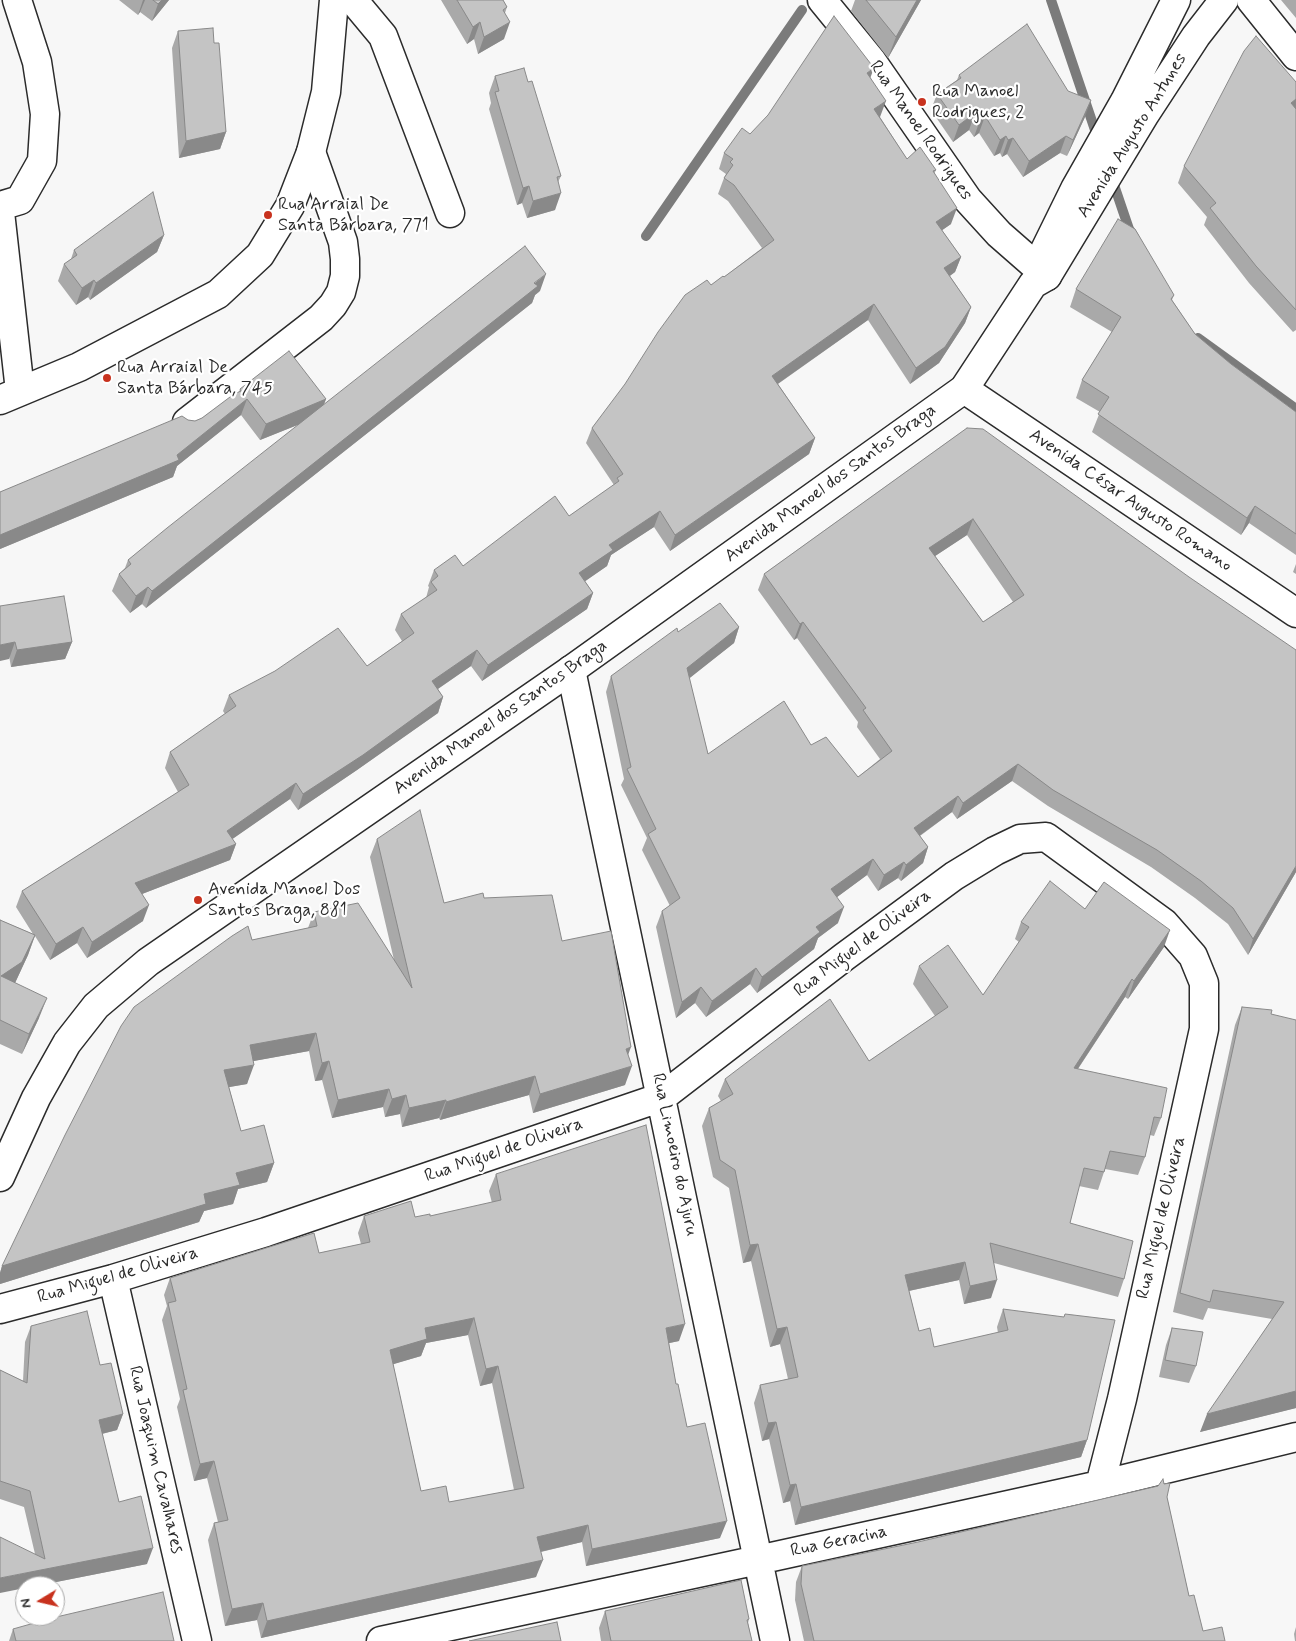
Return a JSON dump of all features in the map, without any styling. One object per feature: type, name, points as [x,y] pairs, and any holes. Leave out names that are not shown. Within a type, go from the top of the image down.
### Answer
[{"type":"street","points":[[0,206],[20,200],[42,161],[45,114],[37,62],[18,0]]},
{"type":"street","points":[[0,212],[10,396],[79,367],[218,294],[260,255],[290,206],[311,152],[326,92],[334,0]]},
{"type":"street","points":[[353,0],[383,36],[450,213]]},
{"type":"street","name":"Rua Manoel Rodrigues","points":[[822,0],[871,60],[968,200],[1039,276]]},
{"type":"street","name":"Avenida Augusto Antunes","points":[[1039,276],[1135,107],[1176,0]]},
{"type":"street","name":"Avenida Augusto Antunes","points":[[1135,107],[1224,0]]},
{"type":"street","points":[[1251,0],[1296,56]]},
{"type":"street","points":[[187,422],[321,318],[333,305],[341,292],[345,259],[343,242],[311,152]]},
{"type":"street","name":"Avenida Manoel dos Santos Braga","points":[[0,1177],[36,1098],[67,1043],[96,1006],[156,956],[572,670],[964,389],[1039,276]]},
{"type":"street","name":"Avenida César Augusto Romano","points":[[964,389],[1296,613]]},
{"type":"street","name":"Rua Limoeiro do Ajuru","points":[[572,670],[775,1641]]},
{"type":"street","name":"Rua Miguel de Oliveira","points":[[0,1310],[266,1232],[662,1097],[844,957],[954,876],[995,850],[1020,839],[1046,837],[1164,923],[1193,956],[1204,983],[1204,1029],[1122,1399],[1100,1485]]},
{"type":"street","name":"Rua Joaquim Cavalhares","points":[[113,1278],[197,1641]]},
{"type":"street","name":"Rua Geracina","points":[[381,1641],[1100,1485],[1296,1437]]},
{"type":"building","points":[[153,0],[162,0],[158,4]]},
{"type":"building","points":[[457,0],[503,0],[507,7],[503,10],[510,22],[484,37],[480,22],[473,27]]},
{"type":"building","points":[[866,0],[917,0],[896,37]]},
{"type":"building","points":[[834,16],[874,68],[867,73],[886,101],[874,109],[907,159],[920,147],[936,170],[933,171],[957,208],[936,222],[961,257],[944,268],[971,307],[945,347],[916,368],[874,304],[772,376],[815,438],[675,535],[660,511],[609,545],[613,550],[579,573],[593,593],[488,665],[477,650],[432,681],[443,697],[363,755],[303,794],[296,783],[227,831],[236,844],[135,883],[149,905],[92,942],[83,927],[56,944],[22,891],[189,785],[170,752],[236,706],[229,695],[275,671],[338,628],[367,666],[414,633],[401,614],[437,590],[431,582],[438,576],[434,570],[455,555],[463,566],[555,496],[569,516],[619,481],[617,478],[623,474],[592,428],[625,384],[658,332],[685,295],[707,280],[711,285],[724,277],[774,240],[734,185],[724,178],[733,165],[730,162],[733,159],[724,153],[742,128],[750,134],[768,115]]},
{"type":"building","points":[[1027,24],[1068,91],[1091,100],[1073,140],[1066,136],[1029,161],[1013,138],[1008,140],[1006,136],[1000,140],[985,116],[980,120],[975,113],[959,125],[937,94],[961,78],[959,75]]},
{"type":"building","points":[[213,28],[214,43],[219,43],[226,132],[186,141],[178,31]]},
{"type":"building","points":[[1256,36],[1296,82],[1296,99],[1291,103],[1296,109],[1296,310],[1256,266],[1210,208],[1216,203],[1184,166],[1244,51]]},
{"type":"building","points":[[524,68],[528,82],[532,81],[561,176],[557,177],[561,193],[533,201],[529,186],[523,188],[495,92],[499,91],[495,76]]},
{"type":"building","points":[[153,192],[164,235],[96,283],[94,280],[82,288],[64,264],[77,255],[74,250]]},
{"type":"building","points":[[1118,219],[1135,229],[1174,295],[1171,299],[1195,334],[1231,364],[1296,412],[1296,534],[1255,506],[1247,518],[1098,414],[1109,397],[1082,380],[1121,317],[1076,289]]},
{"type":"building","points":[[525,246],[546,274],[534,283],[538,286],[152,591],[148,587],[136,596],[119,574],[131,564],[128,560]]},
{"type":"building","points":[[289,351],[326,399],[266,424],[247,399],[177,455],[179,460],[0,535],[0,492],[182,416],[188,420],[195,421],[202,418],[234,394],[241,391],[240,389]]},
{"type":"building","points":[[967,428],[983,429],[1189,577],[1296,650],[1296,866],[1253,939],[1233,908],[1201,881],[1157,850],[1053,790],[1018,764],[963,803],[958,796],[914,828],[928,847],[906,865],[904,862],[884,875],[873,859],[831,889],[844,907],[816,927],[820,932],[762,977],[756,968],[712,1001],[701,987],[682,1002],[662,911],[680,898],[648,834],[656,829],[627,769],[631,767],[611,676],[677,628],[678,632],[720,603],[739,627],[687,668],[708,754],[784,701],[811,745],[826,737],[858,777],[892,751],[863,710],[866,708],[803,622],[800,624],[764,574]],"holes":[[[973,519],[1024,595],[983,622],[929,548]]]},
{"type":"building","points":[[64,596],[72,642],[17,650],[15,642],[0,645],[0,606]]},
{"type":"building","points":[[420,810],[444,903],[483,893],[484,898],[552,895],[562,941],[611,931],[631,1047],[626,1049],[632,1066],[540,1094],[535,1076],[446,1102],[446,1100],[409,1108],[406,1095],[392,1099],[389,1089],[338,1100],[329,1061],[322,1063],[316,1033],[250,1045],[254,1065],[224,1070],[241,1131],[264,1125],[274,1163],[236,1173],[240,1185],[204,1194],[206,1204],[2,1266],[65,1135],[121,1026],[134,1007],[232,936],[248,926],[252,940],[317,926],[314,912],[358,903],[412,988],[377,839]]},
{"type":"building","points":[[1050,881],[1085,909],[1104,882],[1170,930],[1134,981],[1132,979],[1074,1068],[1167,1088],[1161,1118],[1154,1117],[1145,1157],[1110,1151],[1104,1172],[1084,1168],[1070,1223],[1133,1241],[1124,1279],[990,1243],[997,1280],[970,1286],[965,1262],[905,1275],[919,1331],[930,1328],[934,1347],[1008,1330],[1003,1309],[1064,1317],[1065,1314],[1115,1320],[1087,1440],[801,1507],[796,1484],[790,1485],[776,1422],[768,1423],[760,1385],[798,1377],[787,1327],[777,1329],[758,1244],[750,1245],[735,1170],[720,1160],[709,1108],[733,1094],[725,1079],[830,999],[869,1061],[948,1007],[919,966],[948,945],[983,995],[1029,927],[1021,922]]},
{"type":"building","points":[[0,920],[35,935],[22,962],[1,976],[47,998],[29,1034],[0,1020]]},
{"type":"building","points":[[1242,1007],[1272,1010],[1271,1014],[1296,1020],[1296,1391],[1207,1414],[1284,1302],[1213,1290],[1210,1302],[1180,1293]]},
{"type":"building","points":[[646,1125],[685,1324],[666,1328],[676,1384],[678,1384],[687,1427],[705,1423],[727,1521],[592,1549],[588,1525],[537,1537],[543,1560],[267,1621],[263,1603],[232,1609],[214,1523],[228,1520],[214,1461],[200,1464],[183,1390],[187,1389],[168,1303],[176,1301],[170,1278],[314,1233],[319,1253],[370,1242],[364,1216],[411,1201],[415,1217],[430,1214],[430,1216],[501,1200],[496,1174]],"holes":[[[474,1318],[486,1369],[498,1366],[524,1488],[449,1502],[446,1486],[421,1491],[390,1350],[427,1339],[425,1328]]]},
{"type":"building","points":[[87,1311],[100,1365],[111,1363],[123,1414],[99,1420],[119,1502],[141,1496],[153,1548],[0,1578],[0,1537],[45,1559],[30,1491],[0,1481],[0,1370],[27,1383],[31,1326]]},
{"type":"building","points":[[1172,1328],[1203,1332],[1196,1366],[1165,1360]]},
{"type":"building","points":[[1163,1479],[1164,1484],[1170,1483],[1167,1497],[1189,1596],[1194,1595],[1203,1631],[1222,1627],[1225,1641],[814,1641],[801,1584],[802,1566],[918,1542],[1158,1486]]},
{"type":"building","points":[[741,1580],[752,1641],[611,1641],[605,1611]]},
{"type":"building","points":[[163,1592],[174,1641],[16,1641],[13,1629],[24,1626],[65,1626],[65,1615]]},
{"type":"building","points":[[557,1622],[561,1641],[469,1641]]},
{"type":"waterway","points":[[1051,0],[1098,139]]},
{"type":"waterway","points":[[646,236],[802,10]]},
{"type":"waterway","points":[[1111,176],[1129,229],[1134,237]]},
{"type":"waterway","points":[[1198,338],[1296,409]]},
{"type":"place","name":"Rua Manoel Rodrigues, 2","points":[[922,102]]},
{"type":"place","name":"Rua Arraial De Santa Bárbara, 771","points":[[268,215]]},
{"type":"place","name":"Rua Arraial De Santa Bárbara, 745","points":[[107,378]]},
{"type":"place","name":"Avenida Manoel Dos Santos Braga, 881","points":[[198,900]]}]
